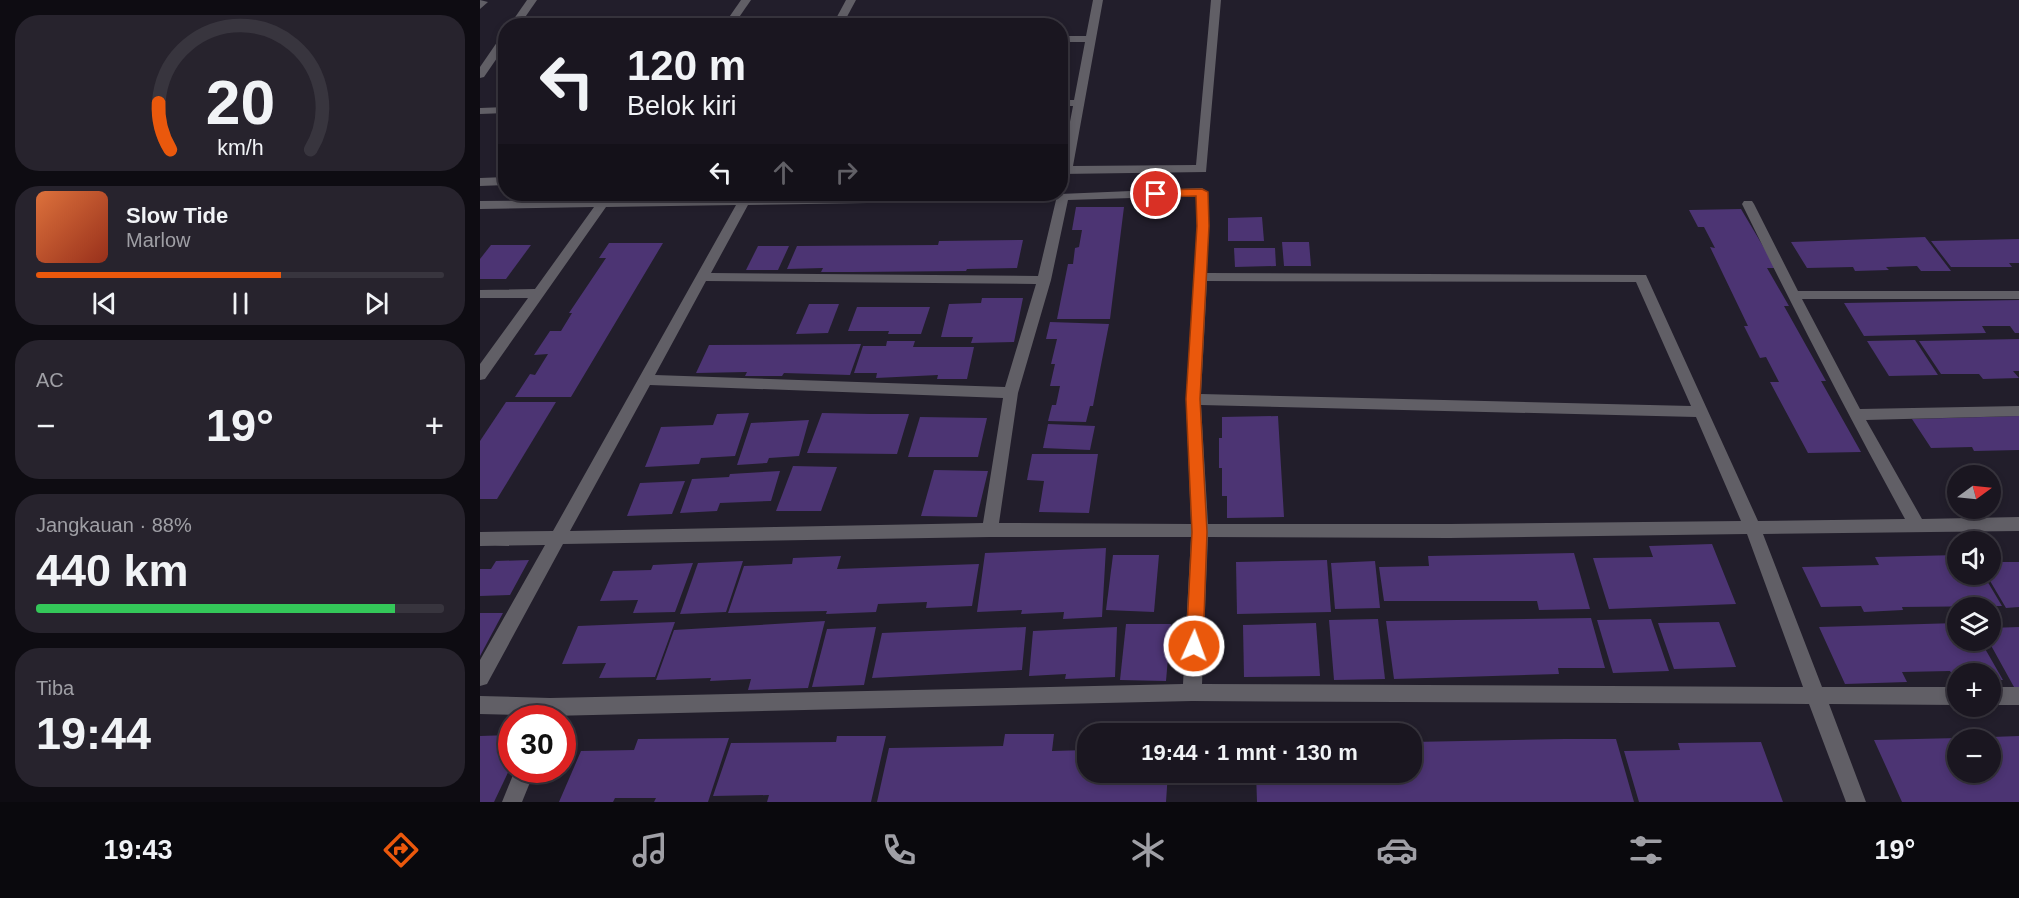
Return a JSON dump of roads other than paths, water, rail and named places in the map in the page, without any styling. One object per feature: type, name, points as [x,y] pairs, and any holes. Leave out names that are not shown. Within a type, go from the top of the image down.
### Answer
[{"type":"street","points":[[480,6],[482,0]]},
{"type":"street","points":[[519,18],[531,0]]},
{"type":"street","points":[[734,18],[746,0]]},
{"type":"street","points":[[841,18],[851,0]]},
{"type":"street","points":[[1068,151],[1098,0]]},
{"type":"street","points":[[1068,169],[1202,169],[1216,0]]},
{"type":"street","points":[[1068,39],[1091,39]]},
{"type":"street","points":[[480,75],[498,53]]},
{"type":"street","points":[[1068,103],[1079,102]]},
{"type":"street","points":[[480,111],[498,110]]},
{"type":"street","points":[[480,182],[498,181]]},
{"type":"street","points":[[1068,196],[1202,192],[1203,226],[1193,399],[1200,532],[1192,692]]},
{"type":"street","points":[[480,205],[744,201]]},
{"type":"street","points":[[480,678],[744,201]]},
{"type":"street","points":[[990,530],[1011,393],[1044,280],[1062,201]]},
{"type":"street","points":[[480,375],[602,204]]},
{"type":"street","points":[[1748,204],[1855,415],[1918,526]]},
{"type":"street","points":[[702,277],[1044,280]]},
{"type":"street","points":[[1200,277],[1641,278],[1753,529],[1856,802]]},
{"type":"street","points":[[480,294],[538,293]]},
{"type":"street","points":[[1793,295],[2019,295]]},
{"type":"street","points":[[645,380],[1011,393]]},
{"type":"street","points":[[1193,399],[1701,412]]},
{"type":"street","points":[[1855,415],[2019,411]]},
{"type":"street","points":[[480,539],[990,530],[1200,532],[1753,529],[2019,524]]},
{"type":"street","points":[[576,712],[1192,692],[1947,696]]},
{"type":"street","points":[[2001,696],[2019,696]]},
{"type":"street","points":[[480,705],[498,707]]},
{"type":"street","points":[[512,802],[520,783]]}]
